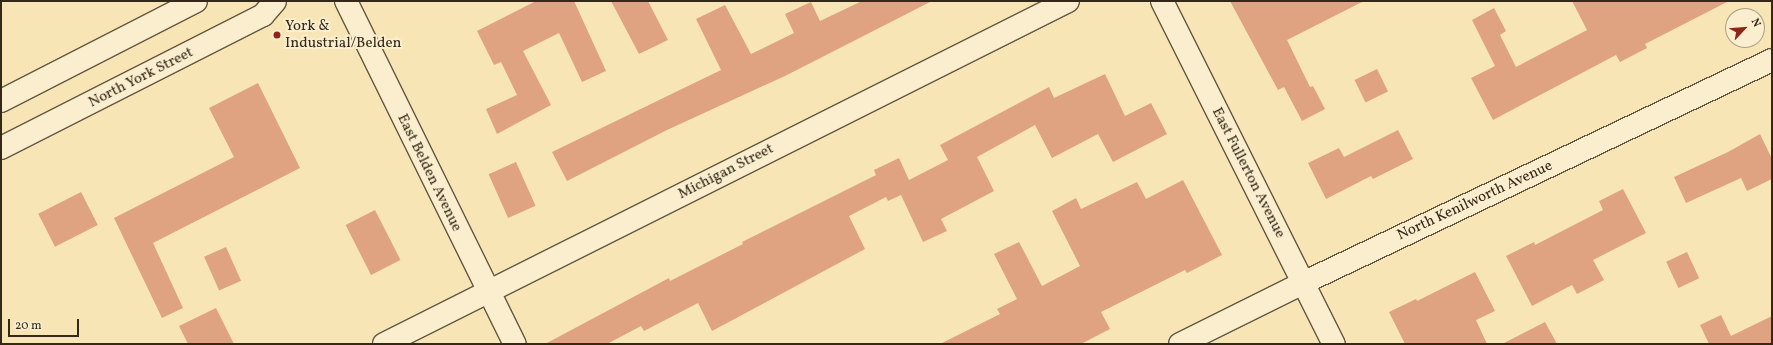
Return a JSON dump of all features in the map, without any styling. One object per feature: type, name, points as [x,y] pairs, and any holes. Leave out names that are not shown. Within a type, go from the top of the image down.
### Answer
[{"type":"street","points":[[1,101],[196,1]]},
{"type":"street","name":"North York Street","points":[[1,148],[263,15],[275,1]]},
{"type":"street","name":"East Belden Avenue","points":[[346,1],[488,292],[515,344]]},
{"type":"street","name":"Michigan Street","points":[[384,344],[1068,1]]},
{"type":"street","name":"East Fullerton Avenue","points":[[1162,1],[1334,344]]},
{"type":"street","name":"North Kenilworth Avenue","points":[[1180,344],[1303,283],[1772,60]]},
{"type":"building","points":[[536,1],[574,1],[606,71],[582,82],[559,33],[523,51],[551,105],[497,134],[486,109],[517,95],[501,62],[494,65],[477,31]]},
{"type":"building","points":[[611,1],[648,1],[668,40],[639,54]]},
{"type":"building","points":[[862,1],[932,1],[785,76],[667,130],[567,181],[552,152],[721,70],[696,19],[725,5],[751,54],[794,33],[785,14],[811,2],[820,21]]},
{"type":"building","points":[[1230,1],[1364,1],[1287,40],[1310,87],[1313,86],[1325,109],[1302,121],[1284,87],[1278,90]]},
{"type":"building","points":[[1572,1],[1729,1],[1645,44],[1647,48],[1620,62],[1616,55],[1493,120],[1471,78],[1495,66],[1472,20],[1494,8],[1506,31],[1500,35],[1516,67],[1587,30]]},
{"type":"building","points":[[1377,69],[1388,91],[1365,102],[1355,80]]},
{"type":"building","points":[[1105,74],[1125,116],[1151,103],[1167,134],[1113,162],[1098,134],[1052,158],[1035,125],[977,157],[994,191],[941,219],[947,231],[923,242],[901,195],[888,201],[886,197],[849,216],[865,249],[712,331],[698,303],[644,331],[641,326],[607,344],[545,344],[669,278],[670,281],[743,244],[742,242],[876,175],[874,170],[899,158],[909,180],[948,160],[940,145],[1049,87],[1054,98]]},
{"type":"building","points":[[258,83],[300,168],[153,243],[183,308],[162,318],[114,218],[234,157],[209,108]]},
{"type":"building","points":[[1398,130],[1413,159],[1373,179],[1371,176],[1326,199],[1308,163],[1339,148],[1344,157]]},
{"type":"building","points":[[1760,134],[1772,159],[1772,179],[1747,191],[1741,178],[1686,203],[1674,177],[1728,152]]},
{"type":"building","points":[[516,162],[536,206],[508,218],[489,174]]},
{"type":"building","points":[[1183,180],[1222,255],[1187,273],[1185,270],[1101,312],[1110,329],[1081,344],[940,344],[1000,314],[997,309],[1017,299],[994,254],[1019,242],[1042,286],[1080,266],[1052,211],[1076,198],[1081,209],[1137,182],[1146,199]]},
{"type":"building","points":[[1623,189],[1646,233],[1593,260],[1604,280],[1577,294],[1572,285],[1532,306],[1506,256],[1534,242],[1535,245],[1603,210],[1599,201]]},
{"type":"building","points":[[81,192],[98,225],[55,247],[38,214]]},
{"type":"building","points":[[375,210],[400,260],[371,275],[346,225]]},
{"type":"building","points":[[226,247],[241,281],[219,291],[204,257]]},
{"type":"building","points":[[1687,252],[1699,278],[1678,288],[1666,262]]},
{"type":"building","points":[[1475,272],[1495,311],[1476,320],[1487,344],[1405,344],[1389,312],[1416,299],[1417,301]]},
{"type":"building","points":[[216,308],[234,344],[188,344],[179,326]]},
{"type":"building","points":[[1721,315],[1731,336],[1772,316],[1772,344],[1709,344],[1700,325]]},
{"type":"building","points":[[1545,322],[1557,344],[1502,344]]},
{"type":"place","name":"York & Industrial/Belden","points":[[277,35]]}]
